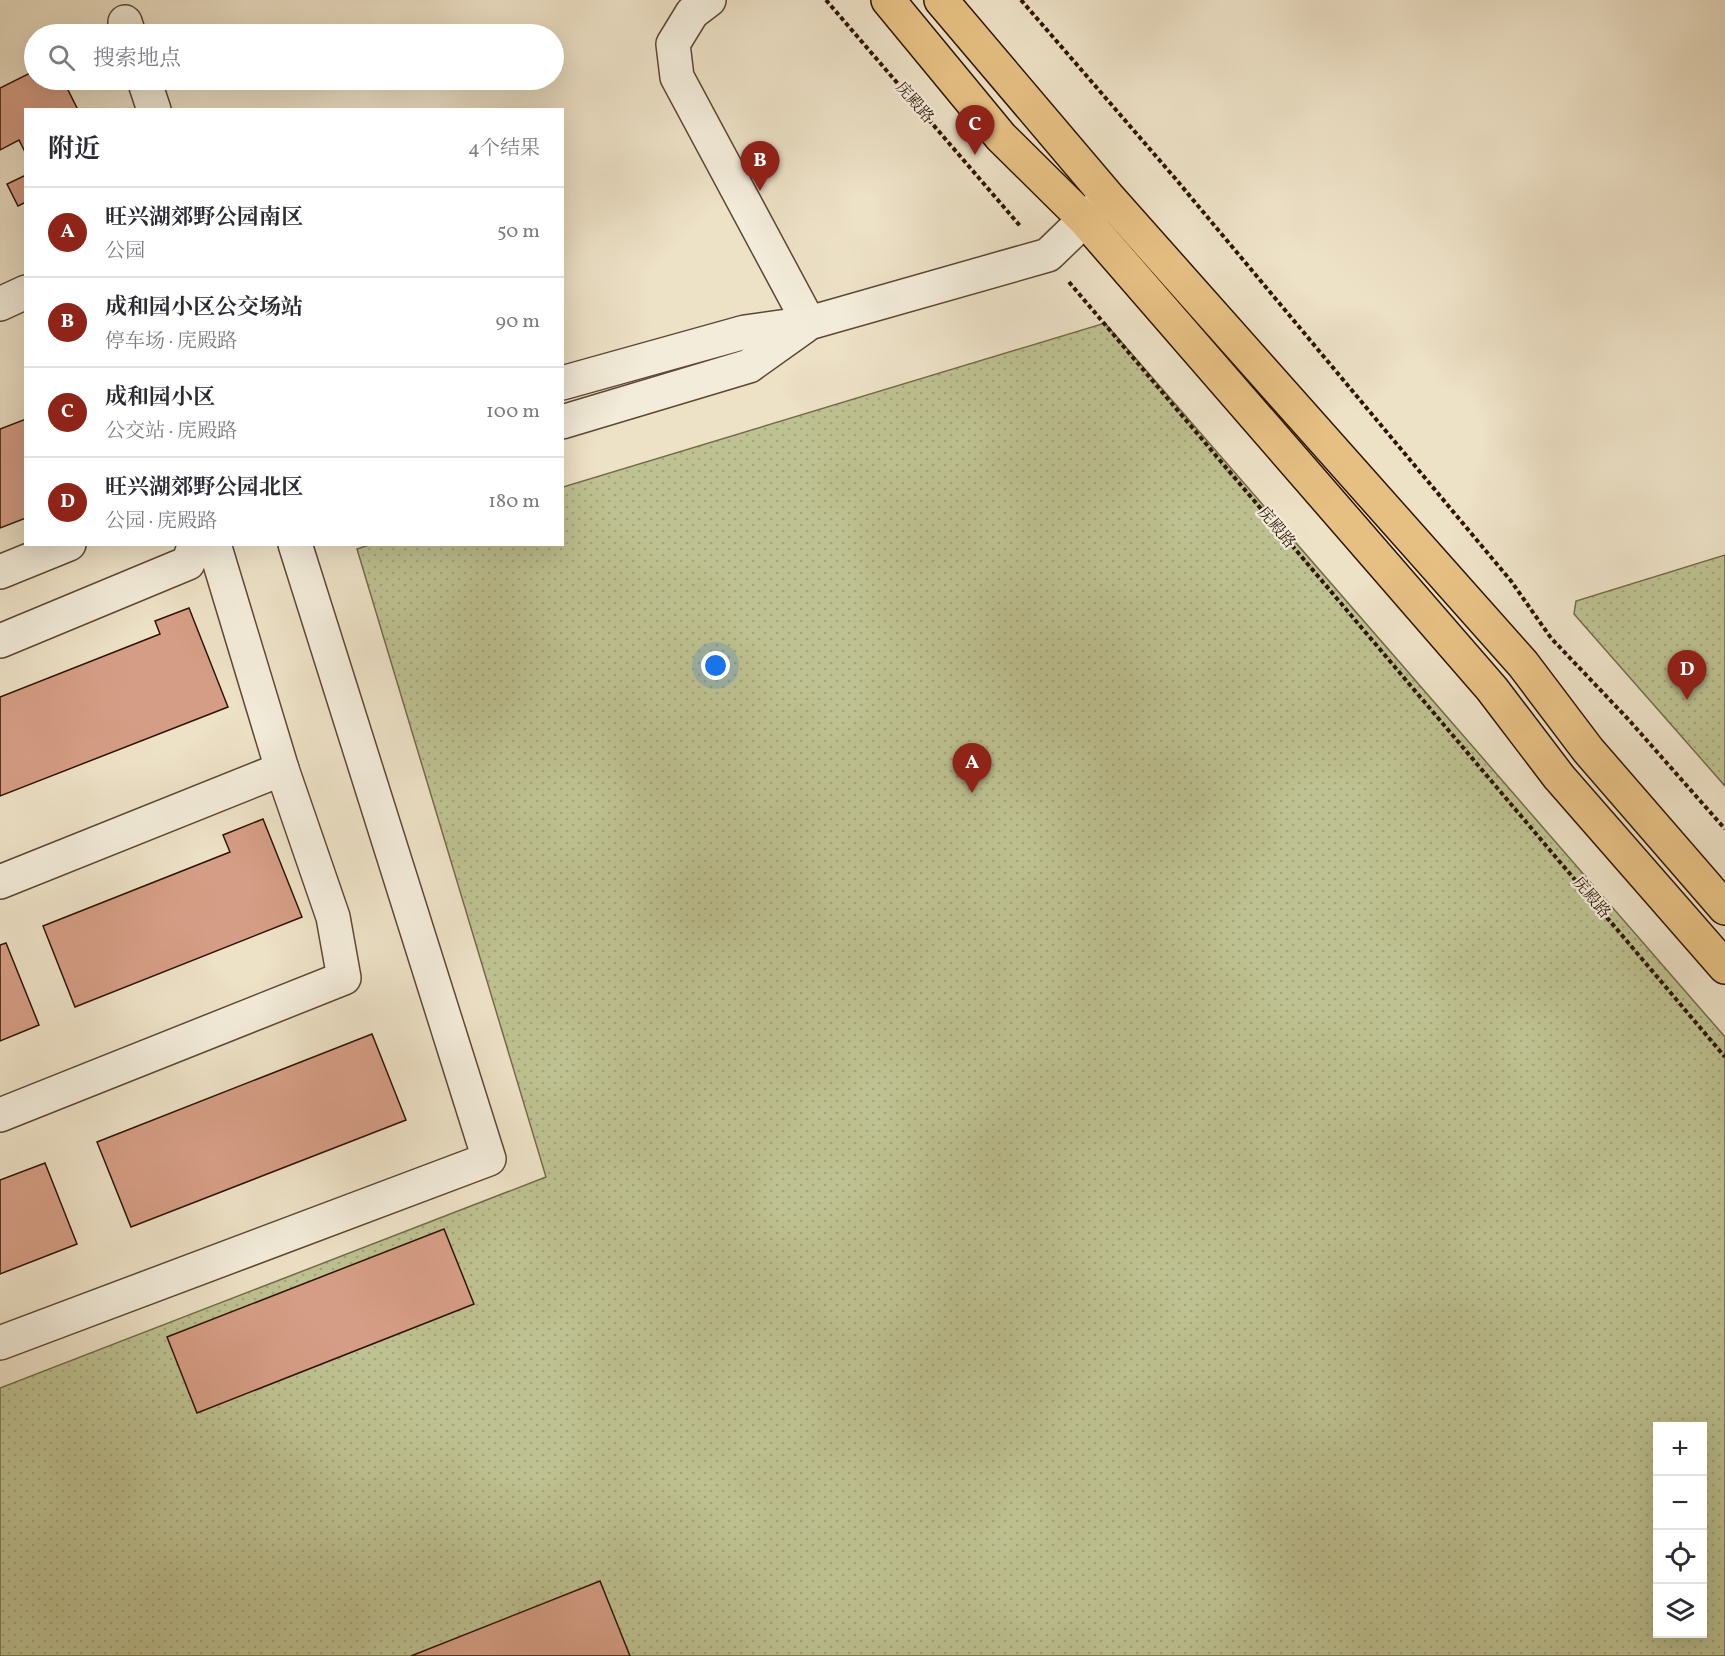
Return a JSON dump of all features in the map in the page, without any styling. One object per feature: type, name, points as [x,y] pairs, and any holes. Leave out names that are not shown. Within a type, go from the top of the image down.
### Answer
[{"type":"main road","points":[[888,0],[1001,137],[1096,208],[1523,664],[1588,750],[1725,908]]},
{"type":"main road","points":[[941,0],[1096,208],[1492,688],[1558,777],[1725,967]]},
{"type":"lane","points":[[709,0],[692,13],[672,44],[677,77],[809,323]]},
{"type":"lane","points":[[147,90],[153,108]]},
{"type":"lane","points":[[564,382],[745,332],[809,323],[1048,255],[1096,208]]},
{"type":"lane","points":[[0,304],[24,292]]},
{"type":"lane","points":[[564,421],[749,366],[809,323]]},
{"type":"lane","points":[[0,572],[64,546]]},
{"type":"lane","points":[[0,641],[188,563],[194,546]]},
{"type":"lane","points":[[0,1115],[344,978],[333,917],[282,769],[215,546]]},
{"type":"lane","points":[[0,1343],[489,1159],[296,546]]},
{"type":"lane","points":[[0,882],[282,769]]},
{"type":"path","name":"庑殿路","points":[[826,0],[1009,213],[1048,255],[1107,328],[1725,1057]]},
{"type":"path","points":[[1021,0],[1174,177],[1511,581],[1551,638],[1628,719],[1725,829]]},
{"type":"green space","points":[[1105,323],[1725,1037],[1725,1656],[0,1656],[0,1388],[546,1177],[357,549],[366,546],[564,546],[564,487]]},
{"type":"green space","points":[[1725,555],[1725,786],[1574,614],[1576,601]]},
{"type":"building","points":[[24,76],[24,90],[68,90],[77,108],[24,108],[24,150],[19,140],[0,150],[0,88]]},
{"type":"building","points":[[24,176],[24,203],[18,206],[7,184]]},
{"type":"building","points":[[24,420],[24,519],[0,528],[0,429]]},
{"type":"building","points":[[189,608],[228,707],[0,796],[0,697],[160,634],[155,621]]},
{"type":"building","points":[[263,819],[302,917],[75,1007],[43,926],[230,852],[223,835]]},
{"type":"building","points":[[6,943],[39,1025],[0,1041],[0,945]]},
{"type":"building","points":[[372,1034],[406,1120],[131,1227],[97,1142]]},
{"type":"building","points":[[45,1163],[77,1244],[0,1274],[0,1180]]},
{"type":"building","points":[[444,1229],[474,1304],[197,1413],[167,1337]]},
{"type":"building","points":[[600,1581],[630,1656],[411,1656]]},
{"type":"place","name":"成和园小区","points":[[975,155]]},
{"type":"place","name":"成和园小区公交场站","points":[[760,191]]},
{"type":"place","name":"旺兴湖郊野公园北区","points":[[1687,700]]},
{"type":"place","name":"旺兴湖郊野公园南区","points":[[972,793]]}]
